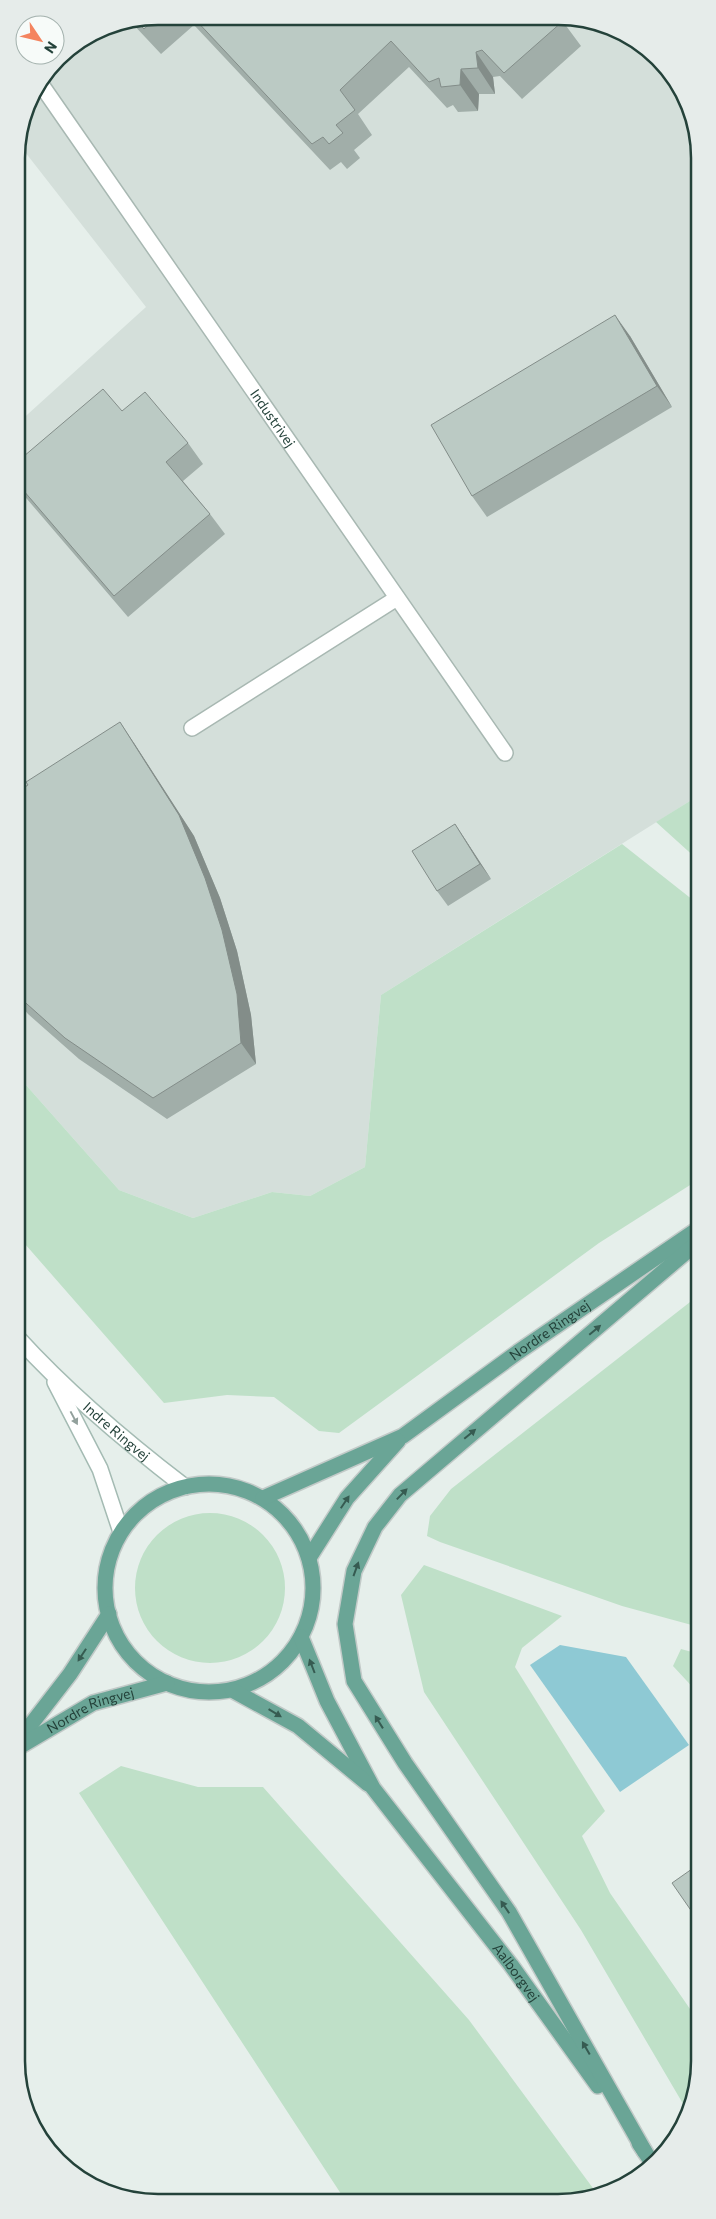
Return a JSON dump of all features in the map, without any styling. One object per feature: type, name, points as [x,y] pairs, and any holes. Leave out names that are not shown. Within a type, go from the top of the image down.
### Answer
[{"type":"main road","name":"Nordre Ringvej","points":[[263,1498],[402,1436],[518,1352],[691,1234]]},
{"type":"main road","points":[[649,2158],[509,1912],[405,1763],[354,1681],[344,1624],[354,1571],[375,1527],[400,1496],[691,1248]]},
{"type":"main road","name":"Nordre Ringvej","points":[[309,1558],[347,1498],[402,1436]]},
{"type":"main road","points":[[212,1484],[238,1488],[263,1498],[299,1534],[309,1558],[313,1584],[311,1611],[302,1636],[278,1665],[260,1679],[232,1690],[210,1692],[188,1690],[167,1683],[147,1672],[130,1655],[116,1636],[109,1614],[106,1572],[112,1551],[121,1532],[138,1512],[160,1496],[185,1487],[212,1484]]},
{"type":"main road","name":"Nordre Ringvej","points":[[25,1731],[70,1674],[109,1614]]},
{"type":"main road","name":"Aalborgvej","points":[[302,1636],[327,1701],[373,1788],[511,1965],[649,2158]]},
{"type":"main road","name":"Nordre Ringvej","points":[[25,1743],[93,1703],[167,1683]]},
{"type":"main road","name":"Aalborgvej","points":[[232,1690],[298,1726],[373,1788]]},
{"type":"street","name":"Industrivej","points":[[44,89],[504,753]]},
{"type":"street","points":[[192,728],[397,598]]},
{"type":"street","name":"Indre Ringvej","points":[[25,1346],[51,1374],[133,1447],[185,1487]]},
{"type":"street","name":"Indre Ringvej","points":[[51,1374],[100,1468],[121,1532]]},
{"type":"shaded area","points":[[149,25],[575,26],[609,35],[639,53],[663,77],[681,107],[690,141],[691,158],[691,800],[381,995],[365,1167],[310,1196],[272,1192],[193,1218],[119,1190],[25,1084],[25,417],[146,307],[25,152],[35,107],[47,84],[70,58],[84,47],[107,35]]},
{"type":"green space","points":[[691,800],[691,854],[656,822]]},
{"type":"green space","points":[[622,844],[691,898],[691,1184],[599,1243],[339,1433],[319,1431],[274,1397],[227,1395],[164,1403],[25,1244],[25,1084],[119,1190],[193,1218],[272,1192],[310,1196],[365,1167],[381,995]]},
{"type":"green space","points":[[691,1301],[691,1625],[622,1606],[427,1536],[430,1516],[451,1489]]},
{"type":"green space","points":[[210,1513],[225,1514],[239,1519],[263,1535],[279,1559],[284,1573],[284,1603],[279,1617],[263,1641],[239,1657],[225,1662],[210,1663],[195,1662],[181,1657],[157,1641],[141,1617],[136,1603],[135,1588],[136,1573],[141,1559],[157,1535],[181,1519],[195,1514]]},
{"type":"green space","points":[[424,1565],[562,1616],[522,1648],[515,1667],[605,1811],[582,1836],[610,1893],[691,2010],[691,2070],[684,2105],[581,1930],[424,1692],[401,1595]]},
{"type":"green space","points":[[681,1649],[691,1652],[691,1685],[673,1666]]},
{"type":"green space","points":[[121,1766],[198,1787],[263,1787],[469,2020],[593,2189],[558,2194],[341,2194],[79,1793]]},
{"type":"water","points":[[560,1645],[626,1657],[689,1745],[620,1792],[530,1665]]},
{"type":"building","points":[[200,25],[558,25],[504,73],[482,50],[476,52],[478,68],[461,69],[460,85],[441,87],[439,78],[429,82],[391,41],[340,90],[355,110],[336,125],[343,133],[329,144],[323,137],[312,144]]},
{"type":"building","points":[[615,315],[657,386],[472,496],[431,425]]},
{"type":"building","points":[[103,389],[122,411],[145,392],[188,443],[166,462],[210,514],[114,596],[25,492],[25,455]]},
{"type":"building","points":[[120,722],[179,815],[205,878],[222,930],[237,994],[241,1043],[153,1098],[65,1038],[25,1002],[25,787],[28,785],[26,782]]},
{"type":"building","points":[[455,824],[480,864],[437,891],[412,851]]},
{"type":"building","points":[[691,1870],[691,1910],[672,1883]]}]
